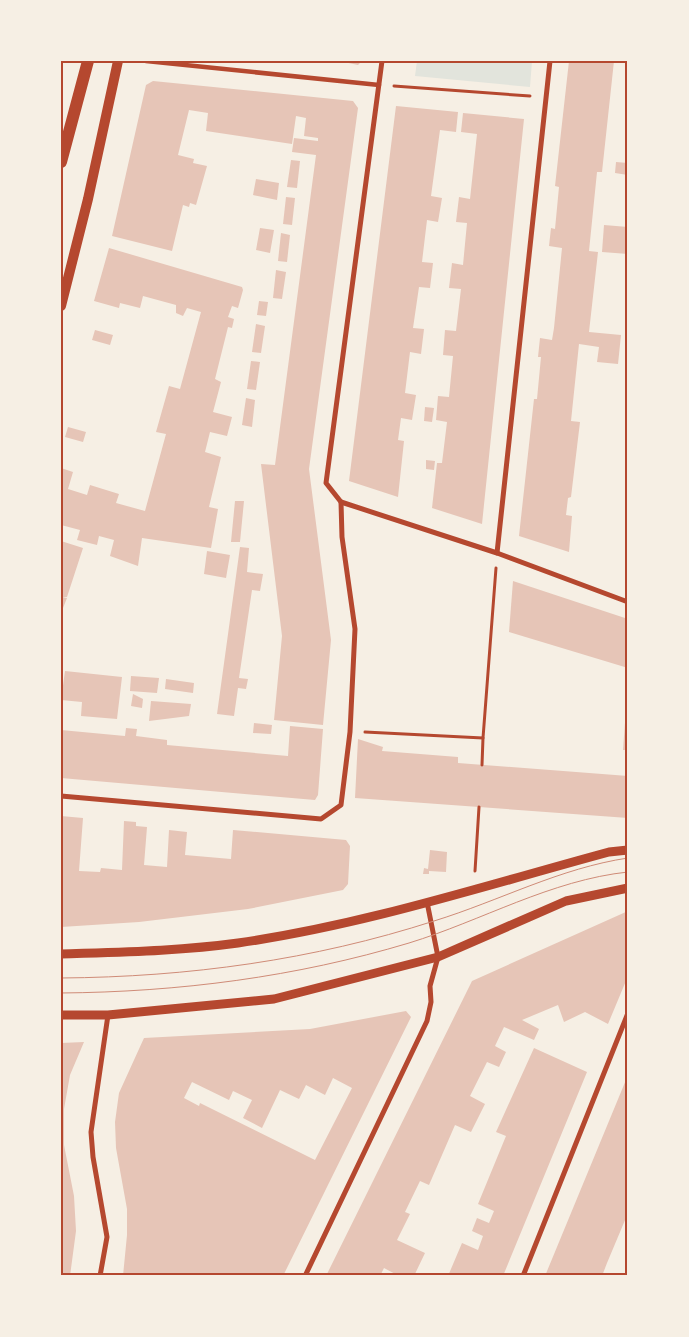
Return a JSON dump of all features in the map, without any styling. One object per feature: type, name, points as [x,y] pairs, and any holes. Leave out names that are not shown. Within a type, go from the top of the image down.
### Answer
[{"type":"main road","points":[[61,162],[88,61]]},
{"type":"main road","points":[[61,306],[88,199],[118,61]]},
{"type":"street","points":[[146,61],[379,85]]},
{"type":"street","points":[[382,61],[326,483],[341,502],[497,553],[628,602]]},
{"type":"street","points":[[497,553],[550,61]]},
{"type":"street","points":[[61,796],[321,819],[341,805],[350,732],[355,629],[342,537],[341,502]]},
{"type":"street","points":[[61,954],[110,953],[238,943],[344,923],[609,852],[628,850]]},
{"type":"street","points":[[61,1015],[108,1015],[274,999],[438,957],[566,901],[628,888]]},
{"type":"street","points":[[305,1276],[427,1020],[431,1002],[430,986],[438,957],[427,901]]},
{"type":"street","points":[[523,1276],[628,1013]]},
{"type":"street","points":[[100,1276],[107,1237],[93,1157],[91,1132],[108,1015]]},
{"type":"path","points":[[379,85],[545,98]]},
{"type":"path","points":[[482,765],[497,553]]},
{"type":"path","points":[[350,732],[484,738]]},
{"type":"path","points":[[474,889],[479,807]]},
{"type":"shaded area","points":[[417,61],[532,61],[530,87],[415,76]]},
{"type":"building","points":[[339,61],[362,61],[358,65]]},
{"type":"building","points":[[569,61],[614,61],[602,172],[597,172],[589,251],[598,252],[589,332],[621,335],[618,364],[597,362],[599,347],[579,344],[571,421],[580,422],[571,497],[568,498],[566,515],[572,516],[569,552],[519,536],[534,399],[537,399],[541,357],[538,357],[540,338],[552,340],[554,328],[562,248],[549,246],[551,228],[555,229],[559,187],[555,186]]},
{"type":"building","points":[[153,81],[353,101],[358,108],[309,469],[331,640],[323,725],[274,720],[282,636],[261,464],[275,465],[316,155],[292,152],[294,138],[318,141],[318,138],[304,136],[306,118],[296,116],[292,144],[206,131],[208,113],[189,110],[178,155],[194,159],[193,163],[207,166],[196,205],[190,203],[189,207],[183,205],[172,251],[112,236],[146,85]]},
{"type":"building","points":[[396,106],[458,112],[456,132],[440,130],[431,196],[442,198],[438,222],[427,220],[422,262],[433,263],[430,288],[419,287],[413,328],[424,329],[421,354],[410,352],[405,393],[416,395],[412,420],[401,418],[398,440],[404,441],[398,497],[349,481]]},
{"type":"building","points":[[463,113],[524,119],[482,524],[432,508],[437,463],[442,463],[447,422],[436,420],[438,396],[449,397],[453,356],[443,355],[445,330],[456,331],[461,289],[449,288],[452,263],[463,265],[467,223],[456,222],[459,197],[470,199],[477,134],[461,132]]},
{"type":"building","points":[[291,160],[300,161],[297,188],[287,187]]},
{"type":"building","points":[[616,162],[628,163],[628,175],[615,173]]},
{"type":"building","points":[[256,179],[279,183],[277,200],[253,195]]},
{"type":"building","points":[[286,197],[295,198],[292,225],[283,224]]},
{"type":"building","points":[[604,225],[628,227],[628,254],[602,252]]},
{"type":"building","points":[[260,228],[274,230],[270,253],[256,250]]},
{"type":"building","points":[[281,233],[290,235],[287,262],[278,261]]},
{"type":"building","points":[[109,248],[242,287],[243,290],[238,308],[232,306],[228,317],[234,319],[232,328],[228,327],[215,379],[221,382],[213,412],[232,417],[227,436],[210,432],[205,452],[221,457],[209,507],[218,509],[211,548],[142,538],[138,566],[110,556],[114,540],[99,536],[97,545],[77,540],[80,530],[61,525],[61,468],[73,472],[68,489],[87,495],[90,485],[119,494],[116,503],[145,511],[166,434],[156,432],[169,386],[180,389],[201,312],[187,308],[183,316],[176,313],[176,305],[143,296],[140,308],[120,303],[119,308],[94,301]]},
{"type":"building","points":[[276,270],[286,272],[282,299],[273,298]]},
{"type":"building","points":[[259,301],[268,302],[266,316],[257,315]]},
{"type":"building","points":[[256,324],[265,326],[261,353],[252,352]]},
{"type":"building","points":[[95,330],[113,335],[110,345],[92,340]]},
{"type":"building","points":[[251,361],[260,362],[256,390],[247,389]]},
{"type":"building","points":[[246,398],[255,400],[252,427],[242,425]]},
{"type":"building","points":[[425,407],[434,408],[432,422],[424,421]]},
{"type":"building","points":[[68,427],[86,432],[83,442],[65,437]]},
{"type":"building","points":[[426,460],[435,461],[434,470],[426,469]]},
{"type":"building","points":[[235,501],[244,501],[240,542],[231,542]]},
{"type":"building","points":[[61,541],[83,548],[67,597],[62,597],[67,598],[61,613]]},
{"type":"building","points":[[240,547],[249,548],[247,572],[263,574],[260,591],[252,590],[239,678],[248,679],[246,689],[238,688],[234,716],[217,714]]},
{"type":"building","points":[[207,551],[230,555],[226,578],[204,574]]},
{"type":"building","points":[[513,581],[628,619],[628,668],[509,632]]},
{"type":"building","points":[[65,671],[122,677],[117,719],[81,716],[82,702],[61,700]]},
{"type":"building","points":[[131,676],[159,678],[157,693],[130,691]]},
{"type":"building","points":[[166,679],[194,683],[193,693],[165,689]]},
{"type":"building","points":[[133,694],[143,699],[142,708],[131,706]]},
{"type":"building","points":[[151,701],[191,704],[189,716],[149,721]]},
{"type":"building","points":[[626,709],[628,709],[628,750],[623,750]]},
{"type":"building","points":[[254,723],[272,725],[271,734],[253,733]]},
{"type":"building","points":[[290,726],[323,729],[318,795],[315,800],[61,778],[61,730],[125,736],[126,728],[137,729],[136,736],[167,740],[167,745],[288,756]]},
{"type":"building","points":[[358,739],[383,747],[382,751],[458,757],[458,763],[628,776],[628,818],[355,798]]},
{"type":"building","points":[[61,816],[83,818],[79,871],[100,872],[101,868],[122,870],[124,821],[136,822],[136,826],[147,827],[144,865],[167,867],[169,830],[187,832],[185,855],[231,859],[233,830],[346,840],[350,846],[348,884],[343,890],[248,909],[139,922],[61,927]]},
{"type":"building","points":[[430,850],[447,852],[446,872],[429,871],[429,874],[423,874],[424,868],[428,869]]},
{"type":"building","points":[[628,911],[628,976],[608,1024],[585,1012],[564,1022],[558,1005],[522,1020],[539,1029],[534,1040],[504,1027],[495,1046],[506,1052],[499,1067],[487,1062],[470,1096],[485,1104],[471,1132],[455,1125],[429,1185],[420,1181],[405,1212],[410,1214],[397,1240],[425,1253],[414,1276],[399,1276],[384,1268],[380,1276],[326,1276],[472,981]]},
{"type":"building","points":[[406,1011],[411,1017],[283,1276],[123,1276],[127,1235],[127,1209],[116,1148],[115,1122],[119,1093],[144,1038],[310,1029]],"holes":[[[333,1078],[352,1088],[315,1160],[200,1103],[199,1106],[184,1098],[192,1082],[229,1100],[233,1091],[252,1100],[243,1118],[262,1128],[280,1090],[299,1099],[306,1085],[325,1095]]]},
{"type":"building","points":[[84,1042],[70,1075],[64,1109],[64,1145],[74,1196],[76,1231],[70,1276],[61,1276],[61,1043]]},
{"type":"building","points":[[534,1048],[587,1072],[503,1276],[448,1276],[462,1243],[478,1250],[483,1236],[472,1231],[477,1218],[489,1223],[494,1211],[478,1204],[506,1136],[496,1132]]},
{"type":"building","points":[[628,1075],[628,1213],[602,1276],[545,1276]]},
{"type":"tram line","points":[[61,978],[109,977],[203,970],[297,956],[388,935],[458,913],[578,869],[628,858]]},
{"type":"tram line","points":[[61,993],[149,990],[193,986],[324,965],[409,943],[571,883],[599,876],[628,872]]}]
